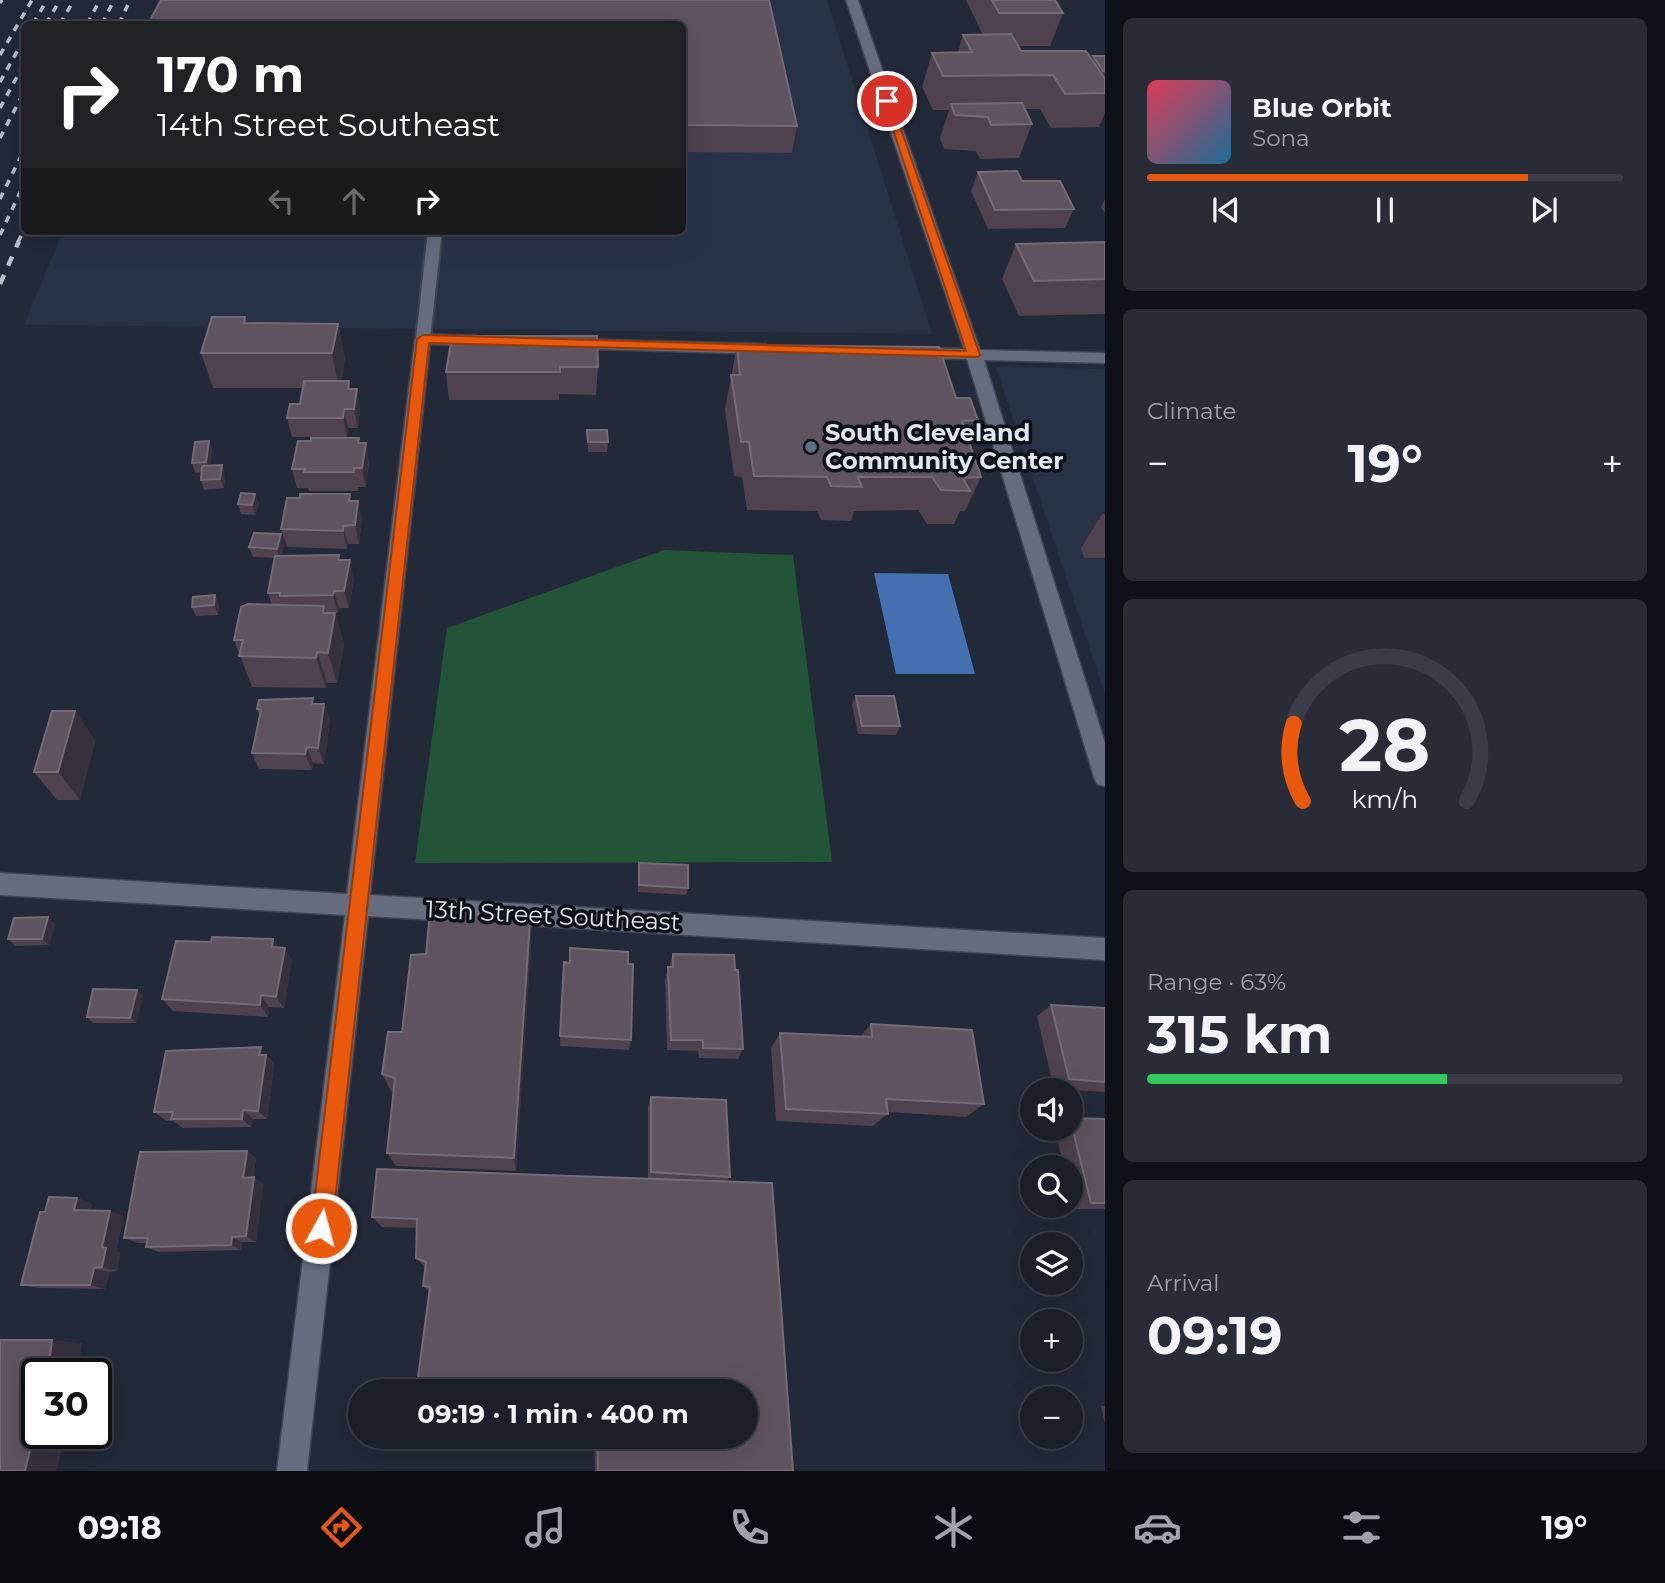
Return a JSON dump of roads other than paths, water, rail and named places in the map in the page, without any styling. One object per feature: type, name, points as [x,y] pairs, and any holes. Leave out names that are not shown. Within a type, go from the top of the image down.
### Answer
[{"type":"street","points":[[852,0],[974,355],[1105,777]]},
{"type":"street","points":[[292,1471],[360,904],[423,339],[491,341]]},
{"type":"street","points":[[558,343],[787,350]]},
{"type":"street","points":[[894,352],[1105,358]]},
{"type":"street","name":"13th Street Southeast","points":[[0,884],[1105,949]]},
{"type":"lane","points":[[423,339],[435,235]]},
{"type":"water","points":[[874,573],[948,574],[975,674],[896,674]]},
{"type":"railway","points":[[0,55],[32,0]]},
{"type":"railway","points":[[35,21],[47,0]]},
{"type":"railway","points":[[48,21],[60,0]]},
{"type":"railway","points":[[62,21],[74,0]]},
{"type":"railway","points":[[89,21],[100,0]]},
{"type":"railway","points":[[104,21],[114,0]]},
{"type":"railway","points":[[120,21],[130,0]]},
{"type":"railway","points":[[0,82],[21,44]]},
{"type":"railway","points":[[0,108],[21,70]]},
{"type":"railway","points":[[0,138],[21,98]]},
{"type":"railway","points":[[0,199],[21,156]]},
{"type":"railway","points":[[0,235],[21,190]]},
{"type":"railway","points":[[18,242],[22,235]]},
{"type":"railway","points":[[0,284],[19,241]]},
{"type":"place","name":"South Cleveland Community Center","points":[[811,447]]}]
